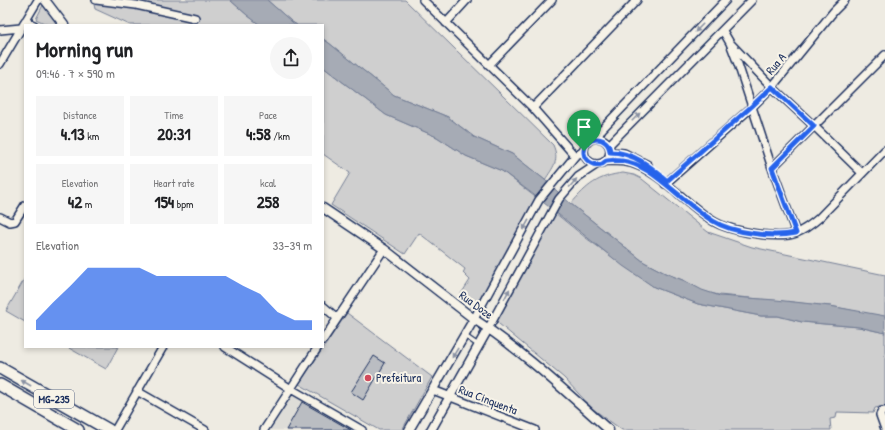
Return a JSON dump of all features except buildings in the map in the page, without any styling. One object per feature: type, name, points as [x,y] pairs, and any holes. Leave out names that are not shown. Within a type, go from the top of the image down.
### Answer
[{"type":"main road","name":"MG-235","points":[[0,368],[109,430]]},
{"type":"main road","name":"MG-235","points":[[0,385],[78,430]]},
{"type":"street","points":[[0,64],[38,0]]},
{"type":"street","points":[[45,0],[63,24]]},
{"type":"street","points":[[96,0],[136,5],[195,18]]},
{"type":"street","points":[[423,0],[533,108],[575,156]]},
{"type":"street","points":[[446,22],[467,0]]},
{"type":"street","points":[[489,65],[552,0]]},
{"type":"street","points":[[533,108],[637,0]]},
{"type":"street","points":[[606,161],[609,148],[752,0]]},
{"type":"street","name":"Rua A","points":[[666,183],[772,87],[834,11],[845,0]]},
{"type":"street","points":[[597,138],[602,129],[724,1]]},
{"type":"street","points":[[25,21],[32,24]]},
{"type":"street","points":[[0,30],[21,28]]},
{"type":"street","points":[[723,31],[730,43],[738,64],[772,168],[796,233]]},
{"type":"street","points":[[730,43],[772,87],[862,173]]},
{"type":"street","points":[[772,168],[885,55]]},
{"type":"street","points":[[666,183],[639,166],[623,161],[606,161],[600,164],[592,164],[586,158],[584,151],[587,143],[590,140],[597,138],[604,140],[609,148],[637,159],[650,167],[666,183],[675,192],[714,222],[736,230],[762,235],[786,236],[796,233],[819,218],[885,150]]},
{"type":"street","points":[[409,430],[465,336],[539,200],[575,156],[584,151]]},
{"type":"street","points":[[431,430],[479,346],[559,199],[578,178],[596,164]]},
{"type":"street","points":[[0,217],[10,222],[17,219],[24,207]]},
{"type":"street","name":"Rua Doze","points":[[324,209],[384,249],[536,366],[609,430]]},
{"type":"street","points":[[324,338],[384,249]]},
{"type":"street","points":[[324,307],[337,318]]},
{"type":"street","points":[[114,430],[162,348]]},
{"type":"street","points":[[227,348],[291,389],[362,430]]},
{"type":"street","points":[[264,430],[317,348]]},
{"type":"street","name":"Rua Cinquenta","points":[[433,390],[535,430]]},
{"type":"street","points":[[137,391],[204,430]]},
{"type":"street","points":[[884,411],[880,415],[885,429]]},
{"type":"lane","points":[[465,336],[479,346]]},
{"type":"shaded area","points":[[93,0],[230,0],[259,24],[128,24],[95,9]]},
{"type":"shaded area","points":[[230,0],[267,0],[295,24],[259,24]]},
{"type":"shaded area","points":[[267,0],[405,0],[553,145],[556,155],[555,164],[545,180],[512,154],[474,137],[448,117],[394,95],[324,40],[324,24],[295,24]]},
{"type":"shaded area","points":[[43,5],[57,24],[46,24],[36,19]]},
{"type":"shaded area","points":[[324,40],[394,95],[448,117],[474,137],[512,154],[545,180],[571,204],[644,262],[665,273],[702,290],[720,296],[830,306],[885,316],[885,333],[859,327],[802,322],[778,316],[761,316],[698,304],[654,287],[623,266],[502,171],[466,156],[437,137],[386,115],[324,68]]},
{"type":"shaded area","points":[[324,68],[386,115],[437,137],[466,156],[502,171],[539,200],[478,312],[459,297],[470,280],[463,273],[465,269],[419,233],[405,254],[331,205],[350,173],[324,155]]},
{"type":"shaded area","points":[[623,173],[634,175],[642,179],[708,232],[752,247],[885,275],[885,317],[830,306],[719,295],[702,291],[685,281],[644,262],[571,204],[594,182],[607,176]]},
{"type":"shaded area","points":[[555,213],[586,238],[654,287],[698,304],[761,316],[778,316],[802,322],[859,327],[885,333],[885,406],[875,408],[873,413],[837,412],[836,418],[830,419],[831,430],[622,430],[593,409],[564,378],[493,319]]},
{"type":"shaded area","points":[[24,280],[24,321],[6,311]]},
{"type":"shaded area","points":[[347,313],[432,377],[402,430],[379,430],[299,384]]},
{"type":"shaded area","points":[[69,348],[117,348],[106,369]]},
{"type":"shaded area","points":[[292,394],[354,430],[270,430]]},
{"type":"place","name":"Prefeitura","points":[[368,378]]},
{"type":"route","points":[[772,87],[814,126],[772,168],[796,233],[786,236],[762,235],[736,230],[714,222],[648,171],[639,166],[623,161],[606,161],[600,164],[592,164],[584,155],[584,151],[590,140],[597,138],[604,140],[609,145],[610,152],[624,153],[637,159],[650,167],[667,181],[772,87]]}]
